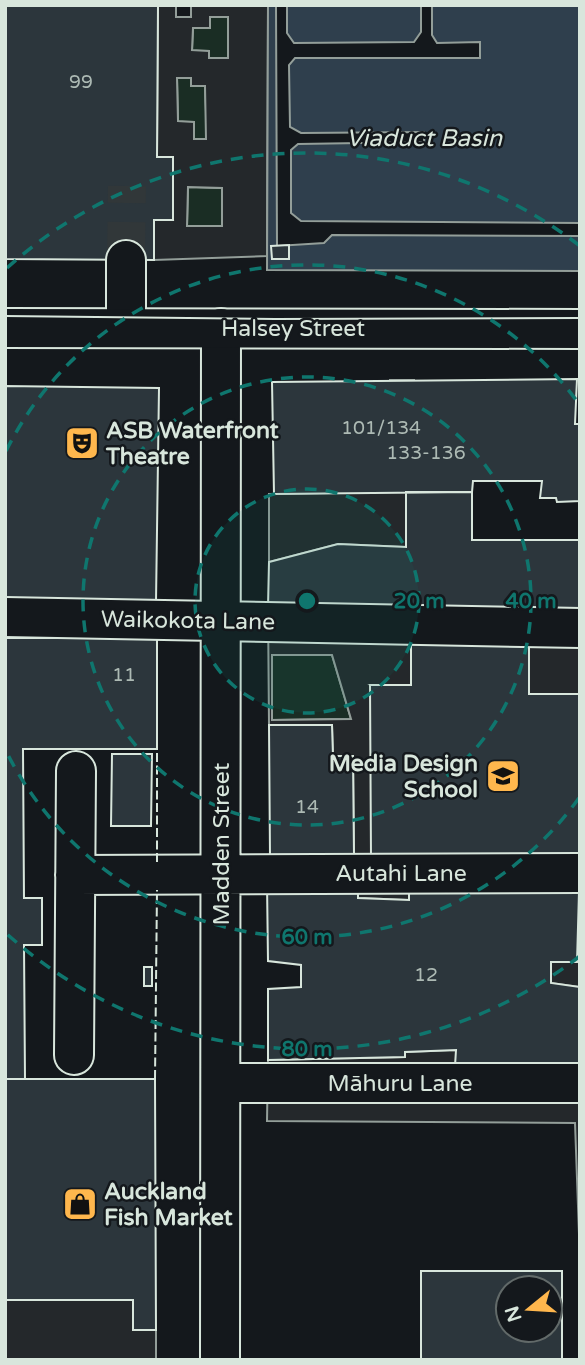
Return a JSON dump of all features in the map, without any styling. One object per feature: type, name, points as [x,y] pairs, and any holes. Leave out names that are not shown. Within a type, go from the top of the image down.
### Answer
[{"type":"street","points":[[126,260],[126,328]]},
{"type":"street","name":"Halsey Street","points":[[5,328],[580,329]]},
{"type":"street","name":"Madden Street","points":[[220,1360],[221,328]]},
{"type":"street","name":"Waikokota Lane","points":[[5,617],[563,627]]},
{"type":"street","points":[[74,1055],[76,771]]},
{"type":"street","name":"Autahi Lane","points":[[75,875],[580,873]]},
{"type":"street","name":"Māhuru Lane","points":[[220,1083],[576,1083]]},
{"type":"green space","points":[[209,17],[228,17],[228,58],[208,58],[192,51],[193,27]]},
{"type":"green space","points":[[177,78],[191,78],[205,85],[207,139],[194,139],[178,121]]},
{"type":"green space","points":[[188,187],[222,188],[222,226],[187,226]]},
{"type":"green space","points":[[271,654],[332,655],[351,719],[271,720]]},
{"type":"shaded area","points":[[158,5],[176,5],[176,17],[191,17],[191,6],[268,5],[267,256],[154,260],[154,220],[173,220],[157,157]],"holes":[[[210,17],[228,17],[228,58],[209,58],[209,51],[192,50],[193,28],[210,28]],[[177,78],[191,78],[191,86],[205,86],[206,139],[194,139],[194,122],[178,121]],[[188,187],[222,188],[222,226],[187,226]]]},
{"type":"shaded area","points":[[390,380],[414,380],[413,492],[406,547],[338,544],[269,562],[269,494],[390,492]]},
{"type":"shaded area","points":[[268,607],[580,612],[580,694],[529,694],[529,645],[411,644],[411,685],[370,685],[580,859],[580,987],[551,983],[551,962],[577,962],[409,892],[409,900],[358,898],[354,855],[353,756],[333,756],[332,725],[269,725]],"holes":[[[272,655],[332,655],[351,719],[272,720]]]},
{"type":"shaded area","points":[[456,1050],[580,1067],[580,1262],[575,1123],[267,1121],[268,1060],[405,1057],[405,1052]]},
{"type":"shaded area","points":[[5,1300],[133,1300],[133,1330],[156,1330],[156,1360],[5,1360]]},
{"type":"water","name":"Viaduct Basin","points":[[268,5],[580,5],[580,271],[267,270]]},
{"type":"pier","points":[[276,5],[287,5],[287,33],[294,43],[414,42],[421,32],[421,5],[432,5],[432,35],[437,43],[480,42],[480,58],[295,58],[289,65],[290,127],[301,133],[424,132],[424,142],[298,144],[291,150],[291,213],[301,221],[580,223],[580,236],[332,235],[324,243],[277,246]]},
{"type":"building","points":[[5,5],[158,5],[157,157],[173,157],[173,220],[154,220],[154,260],[5,259]]},
{"type":"building","points":[[289,245],[289,259],[272,259],[271,246]]},
{"type":"building","points":[[577,379],[575,424],[580,424],[580,501],[557,502],[556,498],[540,498],[542,481],[473,481],[472,492],[274,494],[272,382]]},
{"type":"building","name":"ASB Waterfront Theatre","points":[[5,386],[159,388],[156,602],[5,600]]},
{"type":"building","points":[[406,492],[472,492],[472,540],[580,540],[580,612],[268,607],[269,562],[338,544],[406,547]]},
{"type":"building","points":[[5,638],[157,638],[157,749],[23,749],[24,898],[42,898],[42,945],[24,945],[25,1079],[5,1079]]},
{"type":"building","points":[[411,644],[529,644],[529,694],[580,694],[580,859],[371,859],[370,685],[411,685]]},
{"type":"building","points":[[269,725],[332,725],[333,756],[353,756],[354,855],[270,856]]},
{"type":"building","points":[[112,754],[152,754],[151,826],[111,826]]},
{"type":"building","points":[[267,883],[358,884],[358,898],[409,900],[409,891],[579,892],[577,962],[551,962],[551,983],[580,987],[580,1067],[455,1066],[456,1050],[405,1052],[405,1057],[268,1060],[268,989],[301,987],[301,965],[268,961]]},
{"type":"building","points":[[144,967],[152,967],[152,986],[144,986]]},
{"type":"building","name":"Auckland Fish Market","points":[[5,1079],[155,1079],[156,1330],[133,1330],[133,1300],[5,1300]]},
{"type":"building","points":[[421,1271],[562,1271],[562,1274],[494,1274],[494,1344],[562,1344],[562,1360],[421,1360]]},
{"type":"tunnel","points":[[126,260],[127,186]]},
{"type":"tram line","points":[[5,316],[580,318]]},
{"type":"fence","points":[[157,749],[157,862]]},
{"type":"fence","points":[[155,1079],[157,890]]},
{"type":"place","name":"ASB Waterfront Theatre","points":[[82,443]]},
{"type":"place","name":"Media Design School","points":[[503,776]]},
{"type":"place","name":"Auckland Fish Market","points":[[80,1204]]}]
